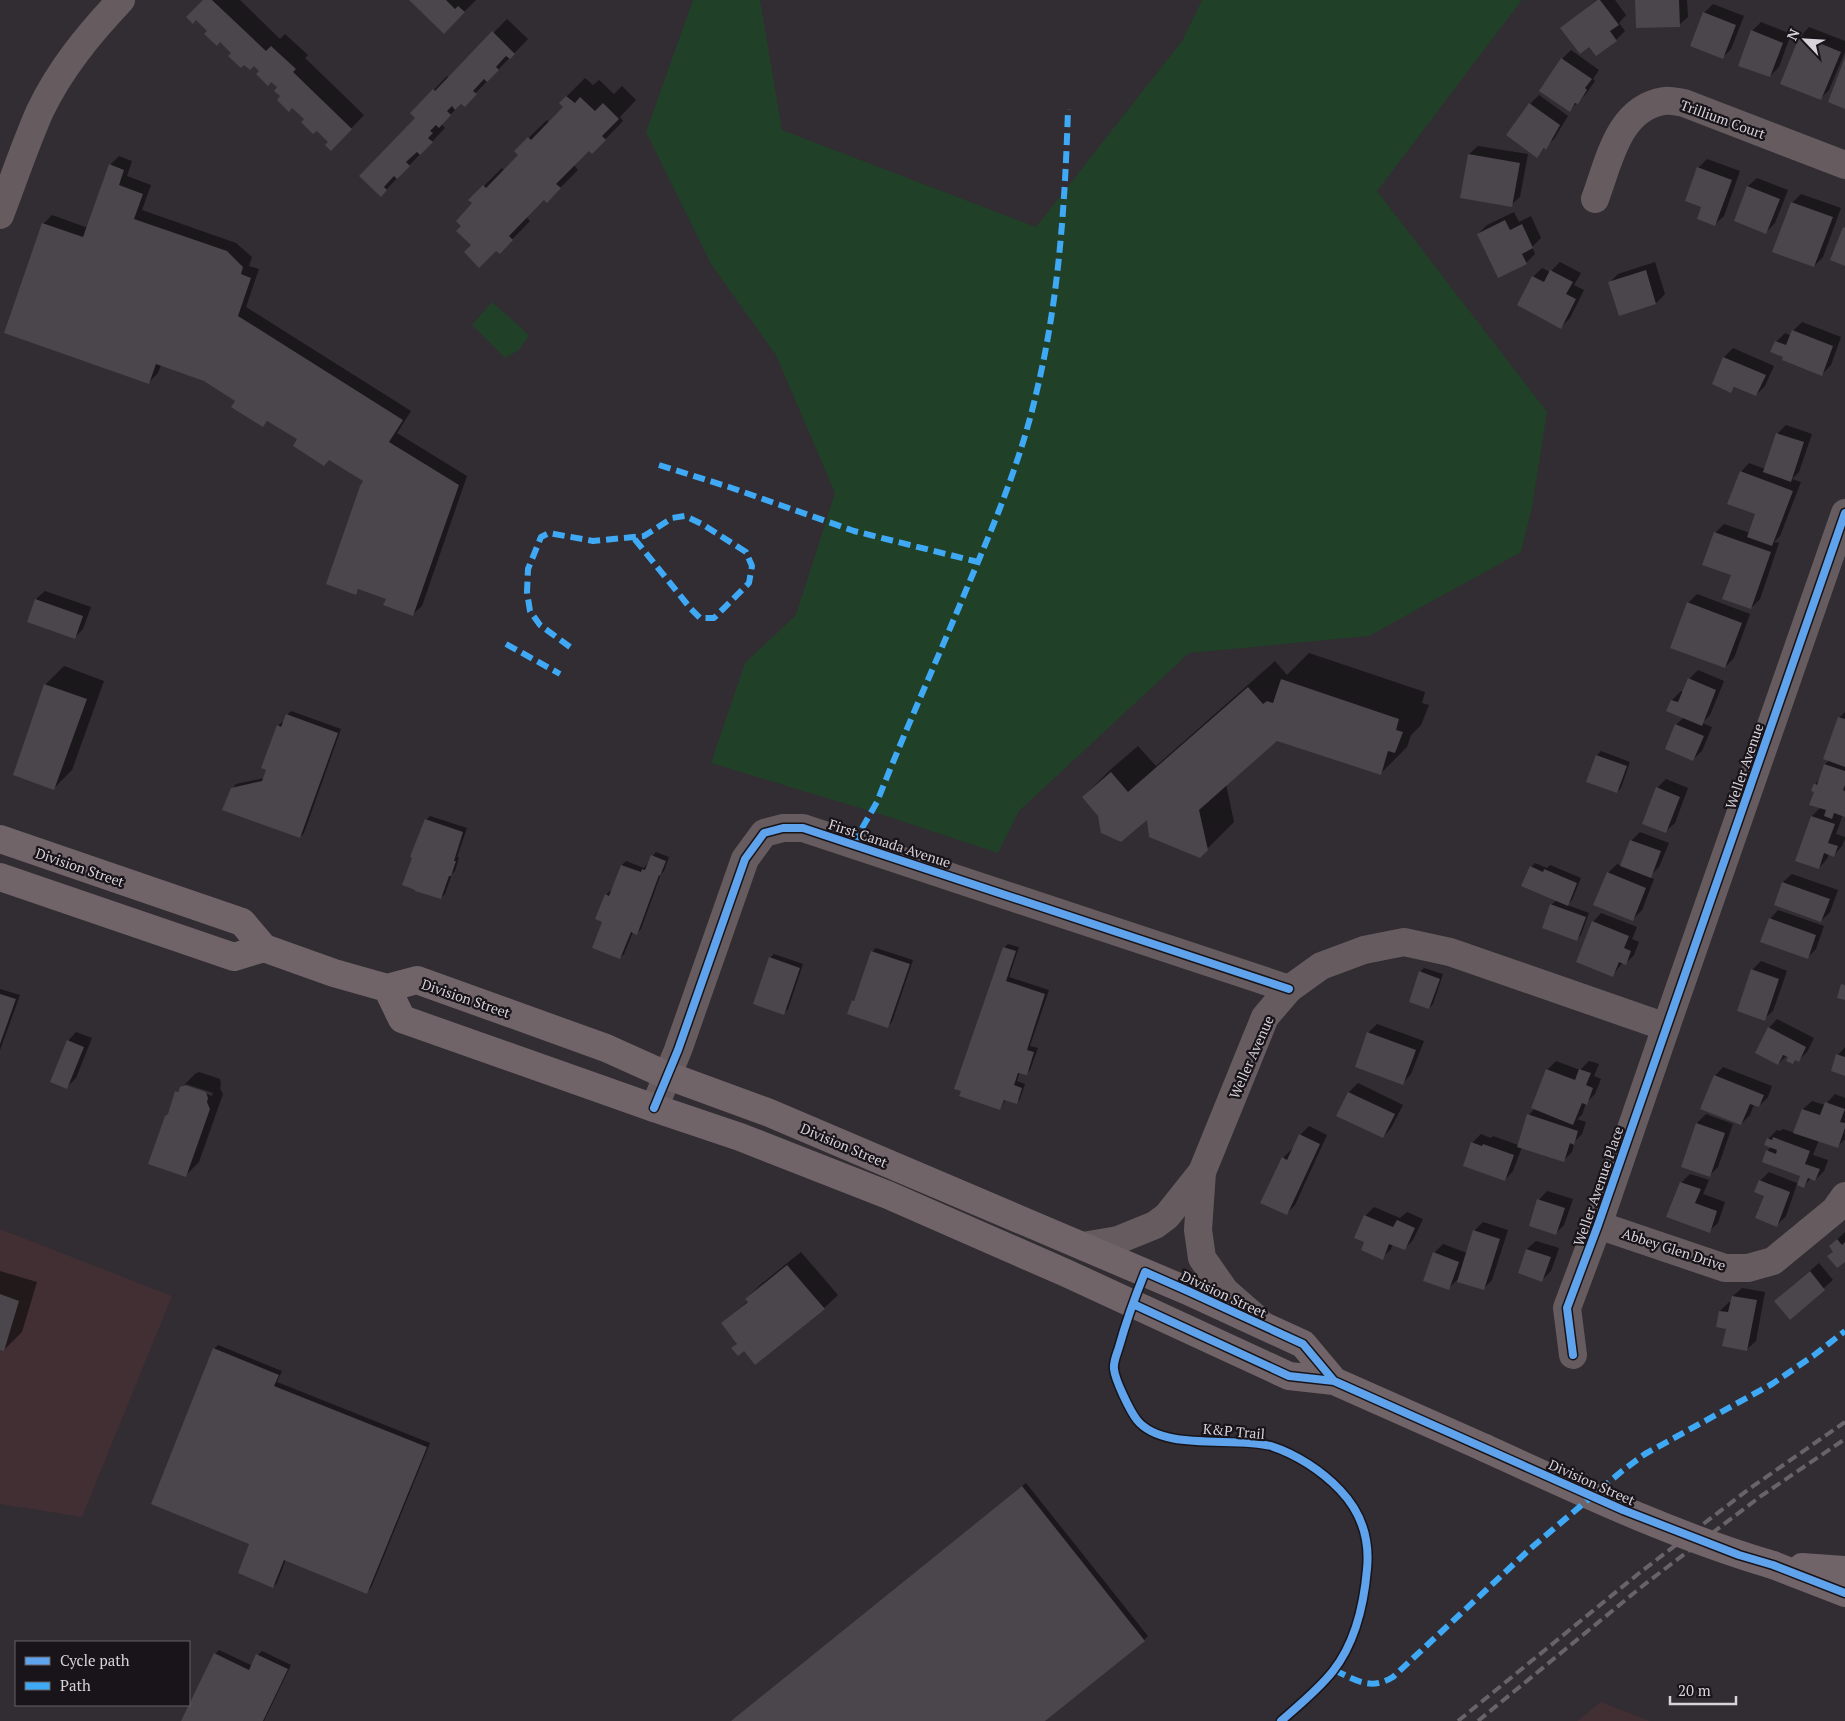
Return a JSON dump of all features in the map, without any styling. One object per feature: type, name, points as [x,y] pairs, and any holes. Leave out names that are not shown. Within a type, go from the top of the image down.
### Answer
[{"type":"main road","name":"Division Street","points":[[0,839],[242,922],[264,948]]},
{"type":"main road","points":[[0,877],[234,957],[264,948],[387,988]]},
{"type":"main road","name":"Division Street","points":[[1334,1381],[1303,1344],[1269,1330],[1188,1290],[767,1112],[666,1075],[606,1048],[417,980],[387,988],[402,1019],[654,1108],[725,1131],[888,1195],[1066,1273],[1289,1376],[1334,1381],[1622,1510],[1845,1593]]},
{"type":"main road","name":"Division Street","points":[[1773,1565],[1845,1570]]},
{"type":"street","points":[[0,215],[40,111],[74,54],[90,33],[121,0]]},
{"type":"street","name":"Trillium Court","points":[[1596,199],[1616,139],[1630,117],[1647,106],[1666,101],[1684,103],[1845,165]]},
{"type":"street","name":"Weller Avenue","points":[[1083,1246],[1118,1240],[1155,1225],[1167,1216],[1202,1172],[1265,1017],[1289,989],[1321,966],[1364,950],[1404,942],[1450,952],[1666,1027],[1845,513]]},
{"type":"street","name":"First Canada Avenue","points":[[654,1108],[666,1075],[678,1050],[744,859],[764,833],[783,828],[803,828],[1289,989]]},
{"type":"street","name":"Weller Avenue Place","points":[[1573,1355],[1567,1308],[1666,1027]]},
{"type":"street","name":"Weller Avenue","points":[[1202,1172],[1198,1230],[1202,1258],[1225,1291],[1269,1330]]},
{"type":"street","name":"Abbey Glen Drive","points":[[1598,1224],[1725,1268],[1748,1268],[1773,1261],[1835,1210],[1845,1196]]},
{"type":"shaded area","points":[[0,1229],[172,1296],[82,1517],[0,1504]]},
{"type":"shaded area","points":[[1601,1702],[1650,1721],[1577,1721]]},
{"type":"green space","points":[[693,0],[760,0],[782,130],[1036,227],[1182,41],[1202,0],[1522,0],[1377,191],[1547,412],[1532,507],[1521,552],[1369,636],[1189,653],[1019,811],[998,853],[883,815],[711,763],[745,663],[796,615],[835,493],[776,355],[711,264],[646,132]]},
{"type":"green space","points":[[492,302],[529,335],[519,350],[505,358],[472,325]]},
{"type":"building","points":[[203,0],[212,0],[266,51],[271,46],[296,69],[293,72],[352,129],[331,151],[325,145],[328,142],[317,131],[313,134],[301,122],[304,119],[292,108],[289,112],[277,100],[280,96],[274,91],[277,87],[271,82],[268,86],[256,74],[259,71],[254,66],[250,70],[244,65],[241,68],[228,56],[231,53],[220,42],[217,46],[204,34],[207,31],[196,20],[193,24],[186,17]]},
{"type":"building","points":[[409,0],[446,0],[455,9],[458,6],[465,12],[444,34]]},
{"type":"building","points":[[1597,0],[1600,0],[1619,25],[1610,31],[1617,41],[1596,56],[1589,47],[1580,54],[1560,28]]},
{"type":"building","points":[[1635,0],[1679,0],[1680,27],[1636,28]]},
{"type":"building","points":[[1703,12],[1736,25],[1723,59],[1690,46]]},
{"type":"building","points":[[1751,30],[1783,43],[1770,77],[1738,66]]},
{"type":"building","points":[[492,31],[515,54],[510,59],[506,56],[504,58],[496,67],[499,70],[487,82],[484,79],[473,91],[477,94],[465,107],[461,104],[455,110],[452,106],[447,111],[451,115],[439,128],[436,125],[430,131],[433,133],[428,138],[433,142],[420,155],[417,152],[406,162],[410,166],[397,179],[394,176],[384,187],[387,190],[381,197],[359,176],[415,118],[410,113],[433,89],[435,91]]},
{"type":"building","points":[[1800,35],[1841,52],[1821,100],[1780,84]]},
{"type":"building","points":[[1845,57],[1845,109],[1828,102]]},
{"type":"building","points":[[1561,58],[1592,79],[1585,88],[1587,90],[1578,104],[1575,103],[1570,112],[1539,91]]},
{"type":"building","points":[[566,96],[575,103],[580,97],[595,111],[603,103],[619,119],[602,136],[606,140],[592,154],[589,151],[556,184],[561,188],[547,203],[544,200],[509,236],[513,240],[500,254],[496,251],[479,268],[464,252],[471,245],[456,231],[461,226],[456,221],[472,203],[468,200],[483,185],[486,188],[518,155],[514,151],[528,137],[531,140],[563,107],[559,103]]},
{"type":"building","points":[[1529,103],[1560,125],[1546,150],[1544,148],[1537,158],[1506,135]]},
{"type":"building","points":[[1468,154],[1520,163],[1512,207],[1460,198]]},
{"type":"building","points":[[109,164],[124,170],[119,185],[143,194],[134,219],[227,251],[243,267],[241,274],[251,278],[238,316],[403,420],[389,442],[459,485],[413,616],[383,605],[386,599],[358,589],[356,595],[326,584],[363,481],[329,460],[324,466],[293,446],[297,439],[267,421],[263,427],[231,407],[235,401],[204,381],[156,364],[149,384],[4,333],[42,223],[83,237]]},
{"type":"building","points":[[1697,167],[1732,180],[1715,226],[1697,219],[1701,207],[1685,201]]},
{"type":"building","points":[[1747,186],[1780,199],[1766,234],[1734,221]]},
{"type":"building","points":[[1791,202],[1833,217],[1814,267],[1772,252]]},
{"type":"building","points":[[1505,220],[1510,230],[1522,224],[1533,248],[1522,254],[1527,264],[1498,278],[1477,234]]},
{"type":"building","points":[[1843,227],[1845,228],[1845,266],[1830,260]]},
{"type":"building","points":[[1550,270],[1573,282],[1566,294],[1576,299],[1561,329],[1517,305],[1532,276],[1544,282]]},
{"type":"building","points":[[1646,270],[1656,304],[1619,316],[1608,282]]},
{"type":"building","points":[[1792,330],[1833,346],[1822,376],[1782,360],[1783,357],[1770,352],[1775,341],[1786,345]]},
{"type":"building","points":[[1723,357],[1766,375],[1756,396],[1734,387],[1731,393],[1712,384]]},
{"type":"building","points":[[1776,433],[1804,442],[1791,482],[1763,472]]},
{"type":"building","points":[[1740,471],[1793,491],[1772,546],[1747,537],[1755,514],[1727,504]]},
{"type":"building","points":[[1714,532],[1771,552],[1751,609],[1722,599],[1731,575],[1702,565]]},
{"type":"building","points":[[35,599],[83,616],[75,639],[27,622]]},
{"type":"building","points":[[1687,602],[1742,623],[1725,668],[1670,648]]},
{"type":"building","points":[[1688,678],[1716,690],[1702,726],[1666,711],[1671,700],[1678,702]]},
{"type":"building","points":[[1281,679],[1399,719],[1396,730],[1403,732],[1395,753],[1388,751],[1381,775],[1277,741],[1199,810],[1208,850],[1200,858],[1149,837],[1147,820],[1121,842],[1101,833],[1098,816],[1082,797],[1111,772],[1128,792],[1248,687],[1263,704],[1267,701],[1273,703]]},
{"type":"building","points":[[44,684],[87,699],[54,790],[13,775]]},
{"type":"building","points":[[286,714],[338,733],[300,838],[222,810],[231,788],[262,781],[266,770],[261,768],[277,725],[281,727]]},
{"type":"building","points":[[1838,717],[1845,719],[1845,767],[1823,759]]},
{"type":"building","points":[[1675,724],[1704,736],[1693,761],[1665,749]]},
{"type":"building","points":[[1596,755],[1627,766],[1617,793],[1586,782]]},
{"type":"building","points":[[1824,764],[1845,771],[1843,790],[1845,791],[1845,817],[1834,813],[1832,819],[1824,816],[1826,810],[1809,805],[1814,792],[1811,791],[1814,783],[1817,785]]},
{"type":"building","points":[[1656,787],[1680,797],[1666,833],[1642,824]]},
{"type":"building","points":[[1811,816],[1835,824],[1828,843],[1838,846],[1834,857],[1824,853],[1819,869],[1795,861]]},
{"type":"building","points":[[425,819],[463,832],[454,861],[456,861],[441,899],[402,885],[412,858],[410,857],[411,854]]},
{"type":"building","points":[[1630,840],[1661,851],[1651,878],[1620,866]]},
{"type":"building","points":[[651,855],[666,861],[637,935],[631,932],[620,959],[592,948],[602,922],[595,919],[605,894],[609,896],[621,865],[641,872],[642,869],[645,870]]},
{"type":"building","points":[[1530,866],[1543,872],[1544,869],[1577,883],[1568,906],[1521,886]]},
{"type":"building","points":[[1607,872],[1646,888],[1633,921],[1593,905]]},
{"type":"building","points":[[1782,882],[1830,899],[1821,922],[1774,905]]},
{"type":"building","points":[[1550,904],[1586,917],[1577,941],[1542,928]]},
{"type":"building","points":[[1769,918],[1816,935],[1808,959],[1760,942]]},
{"type":"building","points":[[1592,921],[1629,936],[1624,948],[1631,951],[1626,965],[1619,962],[1613,977],[1576,962]]},
{"type":"building","points":[[1003,947],[1016,951],[1006,981],[1045,994],[1027,1050],[1034,1052],[1027,1075],[1018,1073],[1014,1085],[1022,1088],[1017,1104],[1004,1100],[1000,1110],[959,1096],[961,1091],[954,1089]]},
{"type":"building","points":[[871,951],[910,964],[888,1028],[847,1014],[852,1000],[854,1001]]},
{"type":"building","points":[[769,957],[800,968],[784,1015],[753,1004]]},
{"type":"building","points":[[1751,969],[1779,979],[1765,1021],[1737,1011]]},
{"type":"building","points":[[1419,971],[1440,979],[1429,1009],[1409,1002]]},
{"type":"building","points":[[1841,984],[1845,985],[1845,1000],[1837,998]]},
{"type":"building","points":[[0,994],[16,999],[0,1044]]},
{"type":"building","points":[[1768,1027],[1806,1047],[1799,1062],[1795,1060],[1793,1064],[1786,1061],[1788,1057],[1783,1055],[1778,1065],[1755,1053]]},
{"type":"building","points":[[1367,1032],[1416,1050],[1403,1085],[1355,1067]]},
{"type":"building","points":[[67,1040],[84,1047],[67,1089],[50,1082]]},
{"type":"building","points":[[1836,1054],[1845,1057],[1845,1076],[1831,1071]]},
{"type":"building","points":[[1546,1069],[1575,1080],[1579,1069],[1591,1073],[1586,1085],[1593,1088],[1587,1105],[1582,1103],[1573,1125],[1531,1108]]},
{"type":"building","points":[[1714,1075],[1764,1095],[1759,1107],[1750,1104],[1741,1125],[1700,1109]]},
{"type":"building","points":[[185,1085],[206,1092],[210,1109],[186,1177],[148,1164],[175,1091],[178,1092],[180,1087]]},
{"type":"building","points":[[1348,1092],[1395,1114],[1383,1138],[1336,1116]]},
{"type":"building","points":[[1825,1102],[1845,1109],[1840,1122],[1845,1123],[1845,1128],[1838,1148],[1793,1133],[1802,1109],[1820,1115]]},
{"type":"building","points":[[1527,1114],[1578,1131],[1574,1145],[1570,1143],[1564,1162],[1517,1147]]},
{"type":"building","points":[[1696,1123],[1725,1133],[1710,1177],[1681,1167]]},
{"type":"building","points":[[1299,1134],[1320,1144],[1287,1215],[1260,1203],[1282,1157],[1287,1160]]},
{"type":"building","points":[[1773,1137],[1810,1151],[1805,1164],[1820,1169],[1815,1181],[1808,1178],[1804,1188],[1797,1185],[1800,1176],[1762,1162],[1766,1150],[1776,1154],[1777,1150],[1764,1145],[1767,1138],[1772,1140]]},
{"type":"building","points":[[1471,1142],[1482,1146],[1483,1144],[1514,1155],[1505,1181],[1463,1166]]},
{"type":"building","points":[[1759,1180],[1790,1192],[1777,1227],[1755,1218],[1764,1196],[1754,1192]]},
{"type":"building","points":[[1680,1182],[1701,1189],[1695,1203],[1717,1211],[1710,1233],[1666,1217]]},
{"type":"building","points":[[1537,1199],[1565,1208],[1556,1235],[1529,1226]]},
{"type":"building","points":[[1364,1215],[1393,1227],[1397,1220],[1415,1228],[1405,1250],[1389,1244],[1383,1260],[1361,1250],[1364,1242],[1354,1238]]},
{"type":"building","points":[[1473,1230],[1500,1239],[1484,1290],[1457,1282]]},
{"type":"building","points":[[1837,1239],[1842,1245],[1845,1242],[1845,1262],[1837,1268],[1827,1256],[1833,1252],[1829,1246]]},
{"type":"building","points":[[1526,1249],[1551,1257],[1542,1282],[1518,1273]]},
{"type":"building","points":[[1433,1252],[1459,1262],[1449,1290],[1423,1281]]},
{"type":"building","points":[[787,1265],[825,1309],[755,1365],[744,1351],[738,1356],[731,1348],[737,1344],[721,1323],[748,1302],[745,1299]]},
{"type":"building","points":[[1810,1271],[1825,1290],[1790,1320],[1774,1301]]},
{"type":"building","points":[[0,1294],[19,1301],[4,1351],[0,1350]]},
{"type":"building","points":[[1732,1296],[1757,1300],[1747,1351],[1722,1346],[1726,1329],[1716,1327],[1719,1311],[1728,1312]]},
{"type":"building","points":[[213,1348],[279,1375],[274,1386],[427,1447],[367,1594],[284,1560],[273,1588],[238,1573],[249,1544],[151,1504]]},
{"type":"building","points":[[1022,1486],[1145,1641],[1045,1721],[731,1721]]},
{"type":"building","points":[[214,1653],[249,1670],[256,1654],[288,1669],[263,1721],[181,1721],[190,1706]]},
{"type":"railway","points":[[1458,1721],[1638,1574],[1749,1489],[1845,1422]]},
{"type":"railway","points":[[1478,1721],[1645,1584],[1761,1496],[1845,1439]]},
{"type":"marked path","points":[[853,844],[877,802],[989,536],[1024,440],[1045,355],[1056,286],[1063,215],[1068,109]]},
{"type":"marked path","points":[[659,465],[729,487],[854,531],[978,562]]},
{"type":"marked path","points":[[570,647],[540,625],[530,611],[527,592],[528,569],[541,537],[549,533],[593,541],[644,536],[672,518],[685,516],[702,524],[746,552],[752,566],[749,583],[714,618],[700,618],[691,609],[633,537]]},
{"type":"marked path","points":[[506,644],[560,674]]},
{"type":"marked path","points":[[1334,1670],[1370,1684],[1393,1677],[1531,1548],[1622,1471],[1645,1454],[1772,1384],[1845,1331]]},
{"type":"cycle path","points":[[1573,1355],[1567,1308],[1598,1225],[1845,513]]},
{"type":"cycle path","points":[[654,1108],[678,1050],[745,859],[764,833],[783,828],[803,828],[1289,989]]},
{"type":"cycle path","name":"K&P Trail","points":[[1281,1721],[1333,1671],[1353,1636],[1364,1596],[1368,1558],[1365,1537],[1359,1517],[1347,1498],[1325,1476],[1299,1458],[1280,1449],[1255,1443],[1181,1440],[1149,1430],[1137,1420],[1127,1403],[1117,1380],[1114,1364],[1145,1272],[1303,1344],[1334,1381]]},
{"type":"cycle path","points":[[1133,1304],[1289,1376],[1334,1381],[1623,1510],[1739,1555],[1773,1565],[1845,1593]]}]
